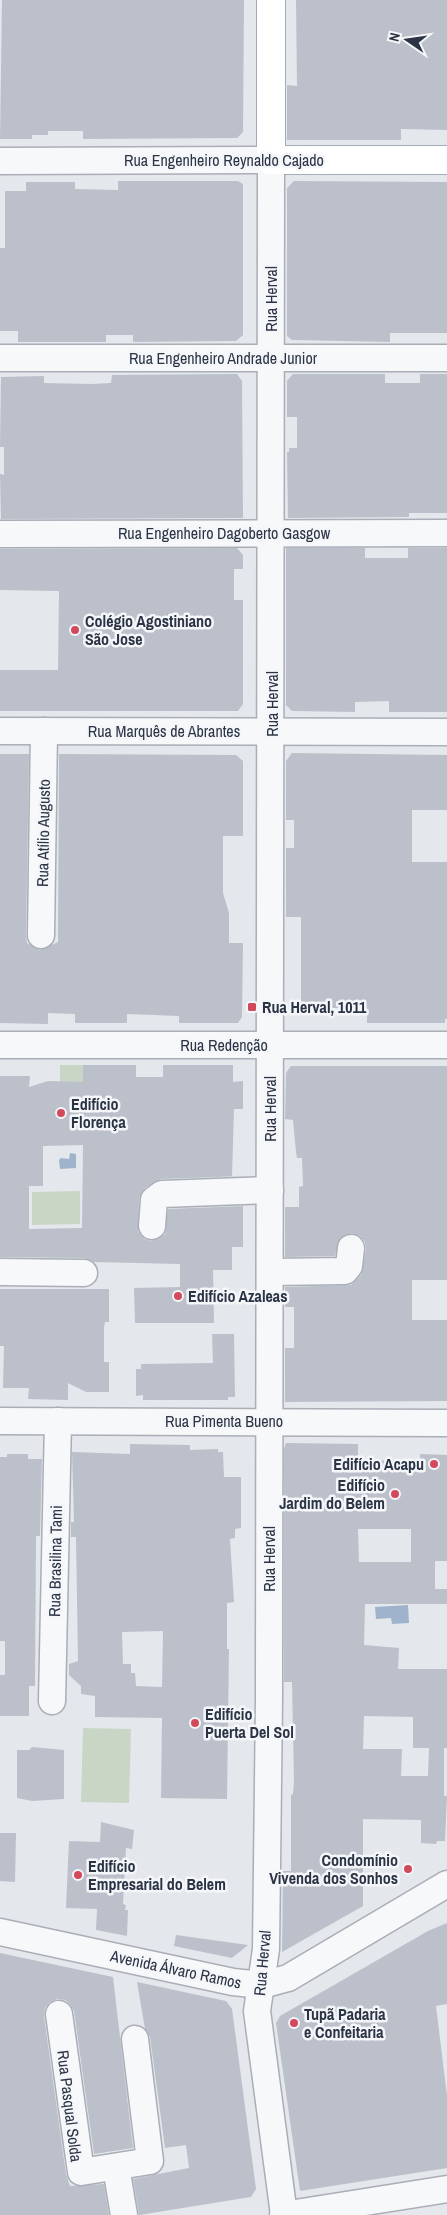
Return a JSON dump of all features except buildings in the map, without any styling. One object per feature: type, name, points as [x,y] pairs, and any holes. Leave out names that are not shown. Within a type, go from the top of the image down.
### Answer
[{"type":"main road","name":"Rua Herval","points":[[271,0],[271,160]]},
{"type":"main road","name":"Rua Engenheiro Reynaldo Cajado","points":[[271,160],[447,160]]},
{"type":"street","name":"Rua Engenheiro Reynaldo Cajado","points":[[0,161],[271,160]]},
{"type":"street","name":"Rua Herval","points":[[271,160],[270,1421],[266,1930],[262,1985],[257,2011],[284,2215]]},
{"type":"street","name":"Rua Engenheiro Andrade Junior","points":[[0,358],[447,358]]},
{"type":"street","name":"Rua Engenheiro Dagoberto Gasgow","points":[[0,534],[447,533]]},
{"type":"street","name":"Rua Marquês de Abrantes","points":[[0,731],[447,732]]},
{"type":"street","name":"Rua Atílio Augusto","points":[[42,935],[44,731]]},
{"type":"street","name":"Rua Redenção","points":[[0,1045],[447,1045]]},
{"type":"street","points":[[152,1226],[154,1200],[162,1194],[270,1190]]},
{"type":"street","points":[[270,1272],[345,1272],[349,1266],[351,1248]]},
{"type":"street","points":[[0,1272],[84,1273]]},
{"type":"street","name":"Rua Pimenta Bueno","points":[[0,1421],[447,1423]]},
{"type":"street","name":"Rua Brasilina Tami","points":[[52,1701],[58,1421]]},
{"type":"street","name":"Avenida Álvaro Ramos","points":[[0,1932],[233,1982],[262,1985],[288,1978],[447,1884]]},
{"type":"street","name":"Rua Pasqual Solda","points":[[59,2014],[79,2170],[82,2173],[116,2167]]},
{"type":"street","points":[[124,2215],[116,2167],[148,2163],[151,2160],[135,2039]]},
{"type":"street","points":[[284,2215],[447,2190]]},
{"type":"green space","points":[[60,1065],[83,1065],[83,1082],[60,1082]]},
{"type":"green space","points":[[80,1191],[80,1224],[32,1225],[32,1192]]},
{"type":"green space","points":[[83,1728],[131,1729],[129,1803],[81,1802]]},
{"type":"water","points":[[70,1153],[76,1154],[76,1168],[60,1169],[59,1160],[61,1158],[69,1159]]},
{"type":"water","points":[[408,1605],[409,1623],[392,1624],[391,1618],[376,1619],[375,1607]]},
{"type":"place","name":"Colégio Agostiniano São Jose","points":[[75,630]]},
{"type":"place","name":"Rua Herval, 1011","points":[[252,1007]]},
{"type":"place","name":"Edifício Florença","points":[[61,1113]]},
{"type":"place","name":"Edifício Azaleas","points":[[178,1296]]},
{"type":"place","name":"Edifício Acapu","points":[[434,1464]]},
{"type":"place","name":"Edifício Jardim do Belem","points":[[395,1494]]},
{"type":"place","name":"Edifício Puerta Del Sol","points":[[195,1723]]},
{"type":"place","name":"Condomínio Vivenda dos Sonhos","points":[[408,1869]]},
{"type":"place","name":"Edifício Empresarial do Belem","points":[[78,1875]]},
{"type":"place","name":"Tupã Padaria e Confeitaria","points":[[294,2023]]}]
